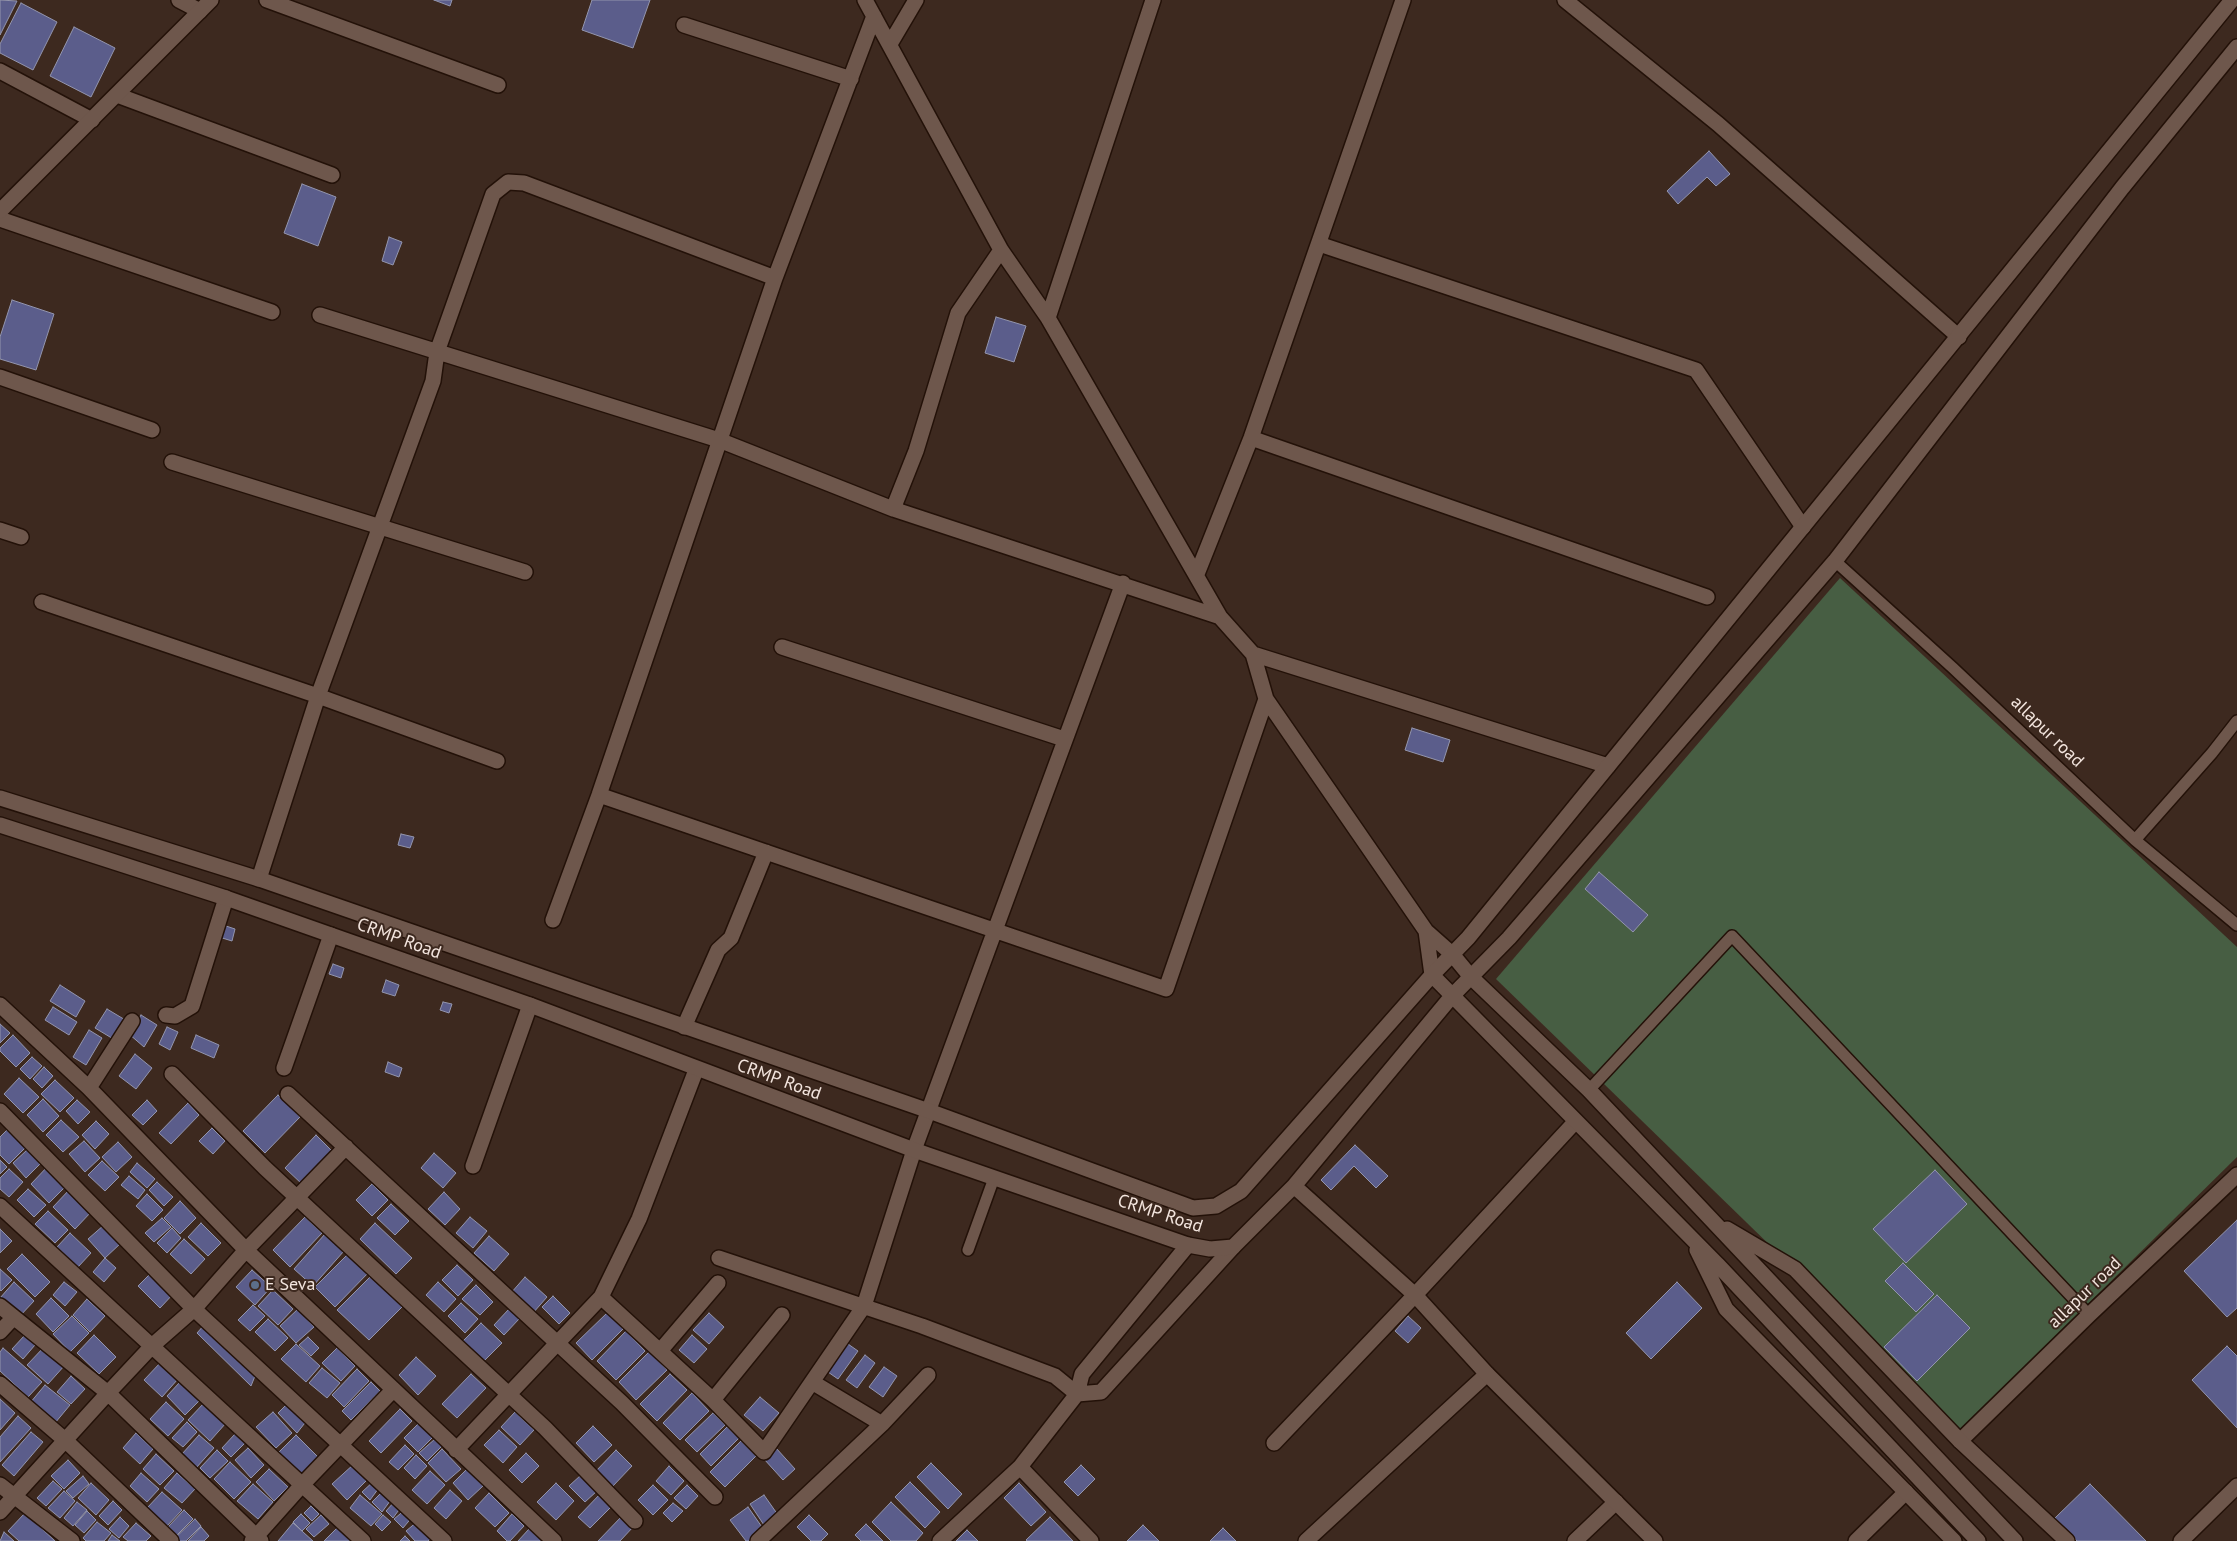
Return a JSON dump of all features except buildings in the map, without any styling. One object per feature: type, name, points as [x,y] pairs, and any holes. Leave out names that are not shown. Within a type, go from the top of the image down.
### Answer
[{"type":"street","points":[[179,0],[200,11]]},
{"type":"street","points":[[0,211],[211,0]]},
{"type":"street","points":[[267,0],[498,85]]},
{"type":"street","points":[[864,0],[890,44],[1001,250],[1048,318],[1197,574],[1220,617],[1253,654],[1266,699],[1426,931],[1452,954],[1471,977],[1589,1090],[2015,1541]]},
{"type":"street","points":[[890,44],[916,0]]},
{"type":"street","points":[[1048,318],[1154,0]]},
{"type":"street","points":[[1197,574],[1251,438],[1320,244],[1403,0]]},
{"type":"street","points":[[1565,0],[1718,124],[1959,337]]},
{"type":"street","name":"CRMP Road","points":[[0,798],[259,879],[929,1111],[1193,1208],[1216,1206],[1241,1191],[1432,975],[1468,938],[2232,0]]},
{"type":"street","points":[[554,920],[599,795],[718,440],[775,278],[874,16]]},
{"type":"street","points":[[684,25],[851,79]]},
{"type":"street","points":[[718,1258],[864,1306],[1055,1376],[1077,1394],[1101,1392],[1233,1247],[1294,1186],[1452,996],[1509,938],[1835,561],[2122,188],[2237,47]]},
{"type":"street","points":[[0,71],[92,120]]},
{"type":"street","points":[[117,95],[332,175]]},
{"type":"street","points":[[259,879],[318,696],[378,527],[433,382],[438,352],[493,194],[508,182],[524,183],[775,278]]},
{"type":"street","points":[[0,219],[272,312]]},
{"type":"street","points":[[1320,244],[1696,370],[1803,527]]},
{"type":"street","points":[[893,509],[916,451],[958,313],[1001,250]]},
{"type":"street","points":[[320,315],[718,440],[893,509],[1123,583],[1220,617]]},
{"type":"street","points":[[0,377],[152,430]]},
{"type":"street","points":[[1251,438],[1707,597]]},
{"type":"street","points":[[172,462],[525,572]]},
{"type":"street","points":[[0,530],[21,537]]},
{"type":"street","points":[[601,1297],[713,1400],[764,1452],[864,1306],[914,1150],[1123,583]]},
{"type":"street","points":[[42,602],[318,696],[498,761]]},
{"type":"street","points":[[782,648],[1064,739]]},
{"type":"street","points":[[1253,654],[1608,766]]},
{"type":"street","points":[[599,795],[1166,989],[1266,699]]},
{"type":"street","name":"CRMP Road","points":[[0,825],[226,898],[530,1005],[696,1070],[914,1150],[1188,1245],[1210,1249],[1233,1247]]},
{"type":"street","points":[[684,1027],[718,950],[731,938],[766,852]]},
{"type":"street","points":[[166,1015],[175,1016],[192,1006],[226,898]]},
{"type":"street","points":[[1426,931],[1432,975],[1717,1264],[1978,1541]]},
{"type":"street","points":[[284,1068],[331,935]]},
{"type":"street","points":[[0,1005],[89,1088],[246,1250],[554,1541]]},
{"type":"street","points":[[473,1166],[530,1005]]},
{"type":"street","points":[[89,1088],[132,1021]]},
{"type":"street","points":[[456,1450],[507,1393],[601,1297],[639,1219],[696,1070]]},
{"type":"street","points":[[172,1074],[298,1198],[545,1428],[635,1521]]},
{"type":"street","points":[[288,1094],[622,1403],[715,1497]]},
{"type":"street","points":[[0,1111],[194,1309],[444,1541]]},
{"type":"street","points":[[1274,1443],[1415,1295],[1575,1122]]},
{"type":"street","points":[[0,1512],[108,1393],[153,1346],[194,1309],[246,1250],[346,1147]]},
{"type":"street","name":"allapur road","points":[[1960,1441],[2089,1315],[2237,1175]]},
{"type":"street","points":[[1294,1186],[1415,1295],[1487,1374],[1655,1541]]},
{"type":"street","points":[[0,1206],[153,1346],[301,1486],[363,1541]]},
{"type":"street","points":[[1712,1220],[1794,1269],[1960,1441],[2067,1541]]},
{"type":"street","points":[[1692,1239],[1726,1309],[1954,1541]]},
{"type":"street","points":[[940,1541],[1020,1467],[1077,1394],[1082,1374],[1188,1245]]},
{"type":"street","points":[[660,1351],[718,1283]]},
{"type":"street","points":[[0,1306],[108,1393],[256,1540],[301,1486],[393,1390]]},
{"type":"street","points":[[713,1400],[782,1315]]},
{"type":"street","points":[[0,1332],[13,1318]]},
{"type":"street","points":[[1306,1541],[1487,1374]]},
{"type":"street","points":[[758,1541],[882,1424],[928,1376]]},
{"type":"street","points":[[812,1382],[882,1424]]},
{"type":"street","points":[[0,1384],[65,1440],[171,1541]]},
{"type":"street","points":[[1020,1467],[1091,1541]]},
{"type":"street","points":[[0,1484],[14,1497],[72,1541]]},
{"type":"street","points":[[2181,1541],[2237,1486]]},
{"type":"street","points":[[1856,1541],[1906,1492]]},
{"type":"street","points":[[1575,1541],[1616,1502]]},
{"type":"lane","name":"allapur road","points":[[1835,561],[1953,668],[2134,840],[2237,925]]},
{"type":"lane","points":[[2134,840],[2212,753],[2237,721]]},
{"type":"lane","points":[[1589,1090],[1732,936],[2089,1315]]},
{"type":"lane","points":[[968,1250],[994,1178]]},
{"type":"green space","points":[[1840,578],[2237,947],[2237,1157],[1960,1430],[1496,979]]},
{"type":"place","name":"E Seva","points":[[255,1285]]}]
